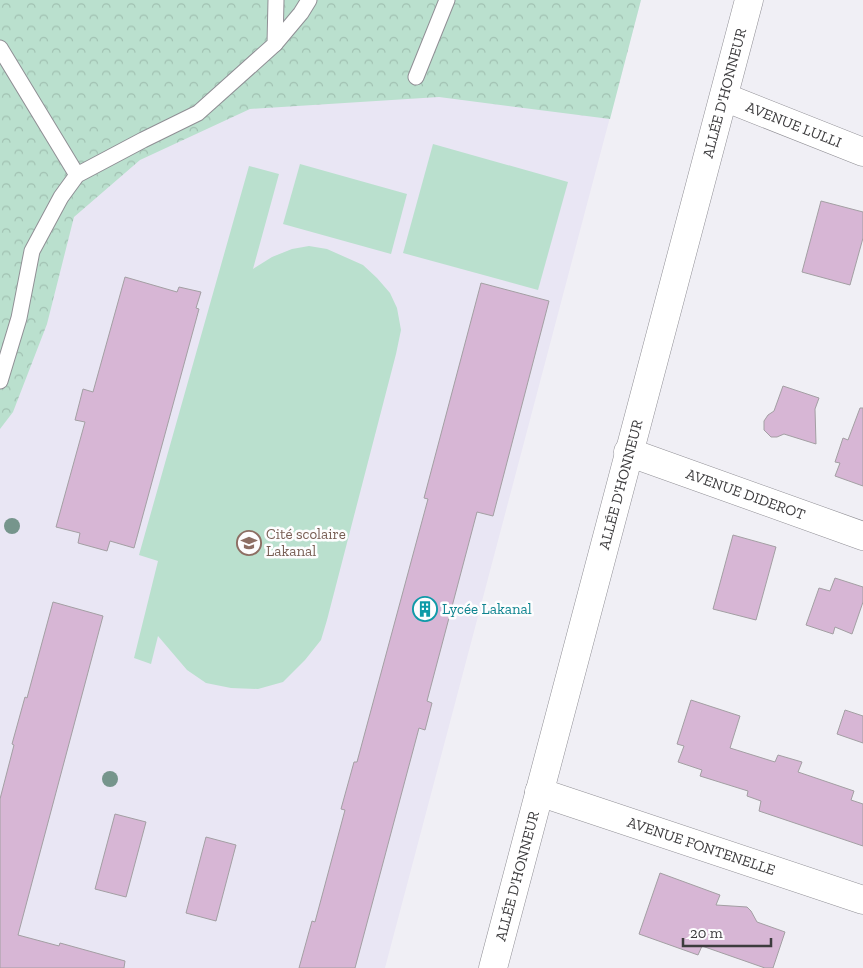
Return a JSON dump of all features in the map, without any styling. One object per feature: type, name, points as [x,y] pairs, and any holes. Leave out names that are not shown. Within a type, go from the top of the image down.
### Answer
[{"type":"main road","name":"ALLÉE D'HONNEUR","points":[[493,968],[749,0]]},
{"type":"main road","name":"AVENUE LULLI","points":[[724,97],[863,152]]},
{"type":"main road","name":"AVENUE DIDEROT","points":[[628,452],[863,536]]},
{"type":"main road","name":"AVENUE FONTENELLE","points":[[539,792],[863,900]]},
{"type":"lane","points":[[275,44],[276,0]]},
{"type":"lane","points":[[0,381],[19,318],[32,251],[61,197],[76,175],[198,113],[275,44],[301,13],[309,0]]},
{"type":"lane","points":[[416,77],[447,0]]},
{"type":"lane","points":[[0,48],[76,175]]},
{"type":"shaded area","name":"Cité scolaire Lakanal","points":[[0,0],[641,0],[385,968],[0,968]]},
{"type":"green space","points":[[0,0],[641,0],[610,119],[439,97],[250,109],[140,160],[74,217],[47,324],[13,412],[0,429]]},
{"type":"green space","points":[[433,144],[568,182],[538,290],[403,253]]},
{"type":"green space","points":[[300,164],[407,194],[391,254],[283,224]]},
{"type":"green space","points":[[249,166],[279,174],[253,269],[272,257],[292,249],[309,246],[327,249],[363,265],[377,278],[390,293],[397,308],[401,330],[321,640],[305,660],[283,682],[258,689],[231,688],[206,683],[187,670],[158,636],[151,664],[134,658],[158,561],[139,555]]},
{"type":"building","points":[[821,201],[863,212],[863,238],[850,285],[802,272]]},
{"type":"building","points":[[125,277],[177,292],[179,287],[201,292],[196,308],[199,309],[134,548],[110,541],[107,551],[78,543],[80,533],[56,527],[85,422],[75,420],[83,389],[93,392]]},
{"type":"building","name":"Lycée Lakanal","points":[[481,283],[549,301],[493,516],[477,512],[427,701],[432,703],[425,730],[419,728],[355,968],[299,968],[312,921],[315,922],[345,810],[341,809],[354,762],[357,762],[428,499],[424,498]]},
{"type":"building","points":[[783,386],[819,398],[815,409],[816,444],[784,434],[771,437],[764,430],[764,421],[774,411]]},
{"type":"building","points":[[860,408],[863,408],[863,486],[835,476],[840,463],[835,462],[843,438],[848,440]]},
{"type":"building","points":[[733,535],[776,547],[756,620],[713,609]]},
{"type":"building","points":[[835,578],[863,587],[863,602],[852,634],[835,627],[833,634],[806,625],[819,588],[830,591]]},
{"type":"building","points":[[53,602],[103,616],[18,935],[59,946],[60,943],[125,961],[124,968],[0,968],[0,799],[14,745],[12,744],[25,697],[27,698]]},
{"type":"building","points":[[691,700],[740,716],[730,748],[775,762],[778,755],[802,762],[798,772],[854,791],[851,800],[863,804],[863,846],[759,811],[761,801],[747,796],[748,791],[700,776],[702,770],[678,762],[684,746],[677,744]]},
{"type":"building","points":[[845,710],[863,716],[863,743],[837,734]]},
{"type":"building","points":[[115,814],[146,822],[126,897],[95,889]]},
{"type":"building","points":[[206,837],[236,845],[216,921],[186,913]]},
{"type":"building","points":[[660,873],[720,895],[716,905],[747,907],[757,922],[785,932],[773,968],[765,968],[702,946],[698,955],[639,934]]},
{"type":"place","name":"Cité scolaire Lakanal","points":[[249,543]]},
{"type":"place","name":"Lycée Lakanal","points":[[425,609]]}]
